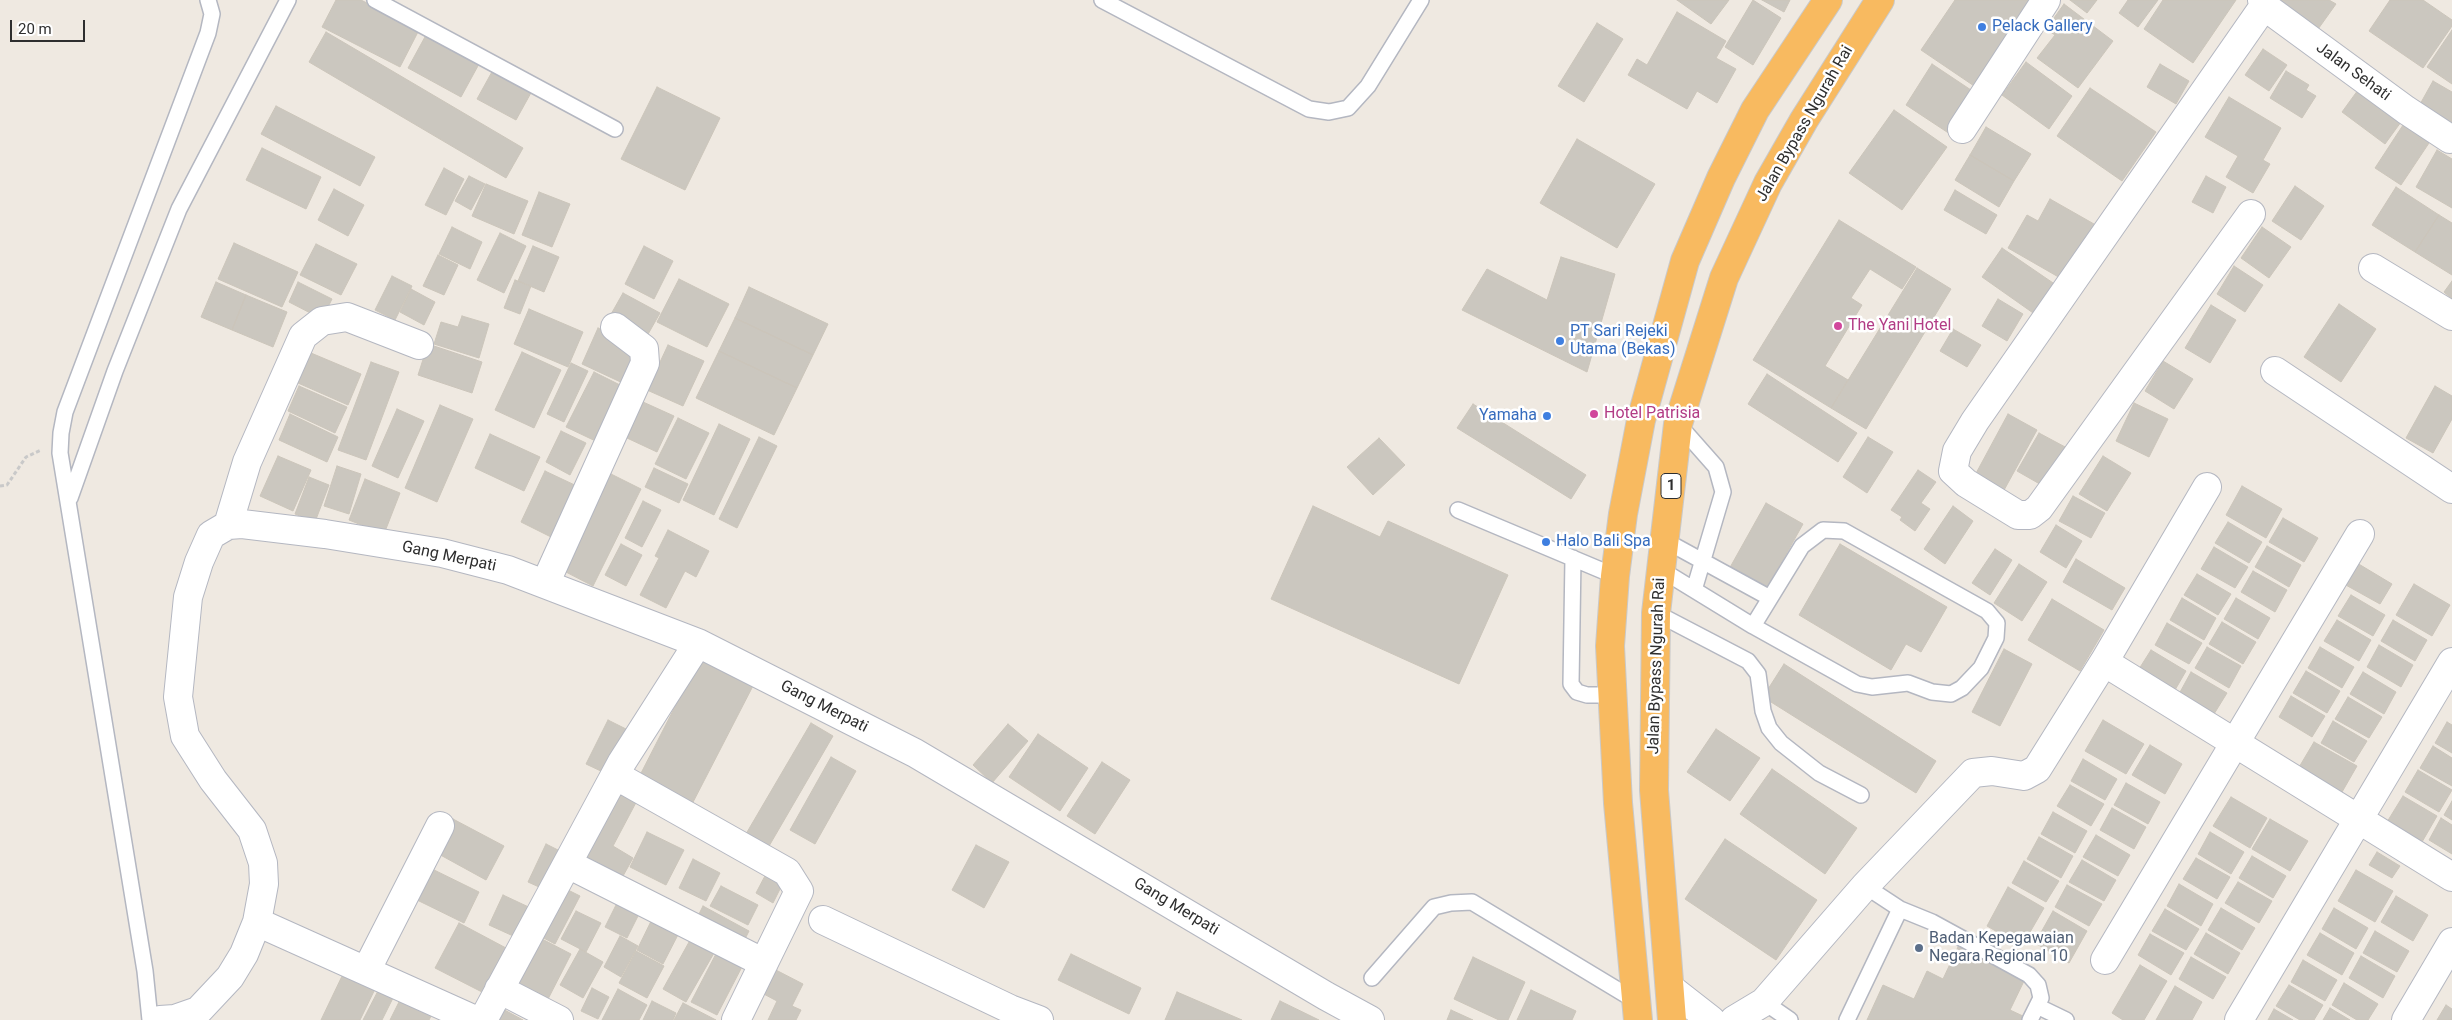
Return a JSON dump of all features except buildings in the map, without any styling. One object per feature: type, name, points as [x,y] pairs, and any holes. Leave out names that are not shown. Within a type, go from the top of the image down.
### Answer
[{"type":"highway","points":[[1637,1010],[1618,803],[1610,646],[1622,514],[1641,420],[1685,261],[1721,178],[1755,110],[1828,0]]},
{"type":"highway","name":"Jalan Bypass Ngurah Rai","points":[[1672,1020],[1654,790],[1656,613],[1678,424],[1724,278],[1768,183],[1804,120],[1880,0]]},
{"type":"street","points":[[1962,129],[2046,0]]},
{"type":"street","points":[[2251,214],[2039,508],[2030,515],[2018,515],[1966,483],[1953,471],[1957,451],[1975,421],[2263,3]]},
{"type":"street","name":"Jalan Sehati","points":[[2263,3],[2406,110],[2450,140]]},
{"type":"street","points":[[2373,268],[2452,316]]},
{"type":"street","points":[[160,1020],[208,1015],[214,996],[230,978],[244,954],[256,922],[264,884],[263,863],[259,846],[252,830],[213,780],[185,736],[178,696],[188,597],[199,562],[211,535],[228,525],[247,462],[303,336],[322,321],[347,318],[419,345]]},
{"type":"street","points":[[545,584],[645,363],[644,349],[615,327]]},
{"type":"street","points":[[2275,371],[2452,489]]},
{"type":"street","points":[[1734,1020],[1764,1002],[1865,886],[1974,772],[1992,771],[2024,776],[2036,769],[2104,662],[2207,488]]},
{"type":"street","name":"Gang Merpati","points":[[228,525],[242,524],[325,534],[442,553],[508,570],[698,643],[916,753],[1326,996],[1370,1020]]},
{"type":"street","points":[[2105,960],[2360,534]]},
{"type":"street","points":[[483,1020],[616,775],[698,643]]},
{"type":"street","points":[[2104,662],[2452,877]]},
{"type":"street","points":[[2239,1020],[2452,662]]},
{"type":"street","points":[[616,775],[787,872],[799,891],[736,1020]]},
{"type":"street","points":[[366,971],[440,826]]},
{"type":"street","points":[[568,864],[764,963]]},
{"type":"street","points":[[823,920],[1008,1014],[1039,1020]]},
{"type":"street","points":[[256,922],[475,1020]]},
{"type":"street","points":[[2406,1020],[2452,942]]},
{"type":"street","points":[[1670,988],[1711,1020]]},
{"type":"street","points":[[500,989],[559,1020]]},
{"type":"lane","points":[[150,1020],[144,961],[60,453],[64,412],[208,33],[212,14],[208,0]]},
{"type":"lane","points":[[69,500],[114,371],[179,210],[288,0]]},
{"type":"lane","points":[[375,0],[615,128]]},
{"type":"lane","points":[[1102,0],[1309,109],[1329,112],[1348,108],[1368,86],[1421,0]]},
{"type":"lane","points":[[1678,424],[1716,467],[1723,492],[1694,590]]},
{"type":"lane","points":[[1458,510],[1615,576]]},
{"type":"lane","points":[[1660,569],[1753,626],[1857,684],[1872,686],[1908,683],[1932,692],[1951,694],[1962,688],[1981,668],[1996,638],[1997,623],[1987,611],[1844,531],[1823,530],[1802,546],[1753,626]]},
{"type":"lane","points":[[1664,540],[1770,598]]},
{"type":"lane","points":[[1573,558],[1571,684],[1577,692],[1587,695],[1613,695]]},
{"type":"lane","points":[[1656,613],[1748,662],[1758,674],[1763,711],[1769,728],[1781,744],[1819,773],[1861,795]]},
{"type":"lane","points":[[1865,886],[1900,909],[1932,922],[2029,975],[2038,985],[2040,998],[2030,1020]]},
{"type":"lane","points":[[1372,978],[1434,907],[1451,903],[1472,902],[1637,1010]]},
{"type":"lane","points":[[1847,1020],[1900,909]]},
{"type":"lane","points":[[1764,1002],[1790,1020]]},
{"type":"lane","points":[[2037,1006],[2066,1020]]},
{"type":"path","points":[[0,486],[7,485],[26,457],[43,449],[60,453]]},
{"type":"place","name":"Pelack Gallery","points":[[1982,27]]},
{"type":"place","name":"The Yani Hotel","points":[[1838,326]]},
{"type":"place","name":"PT Sari Rejeki Utama (Bekas)","points":[[1560,341]]},
{"type":"place","name":"Hotel Patrisia","points":[[1594,414]]},
{"type":"place","name":"Yamaha","points":[[1547,416]]},
{"type":"place","name":"Halo Bali Spa","points":[[1546,542]]},
{"type":"place","name":"Badan Kepegawaian Negara Regional 10","points":[[1919,948]]}]
